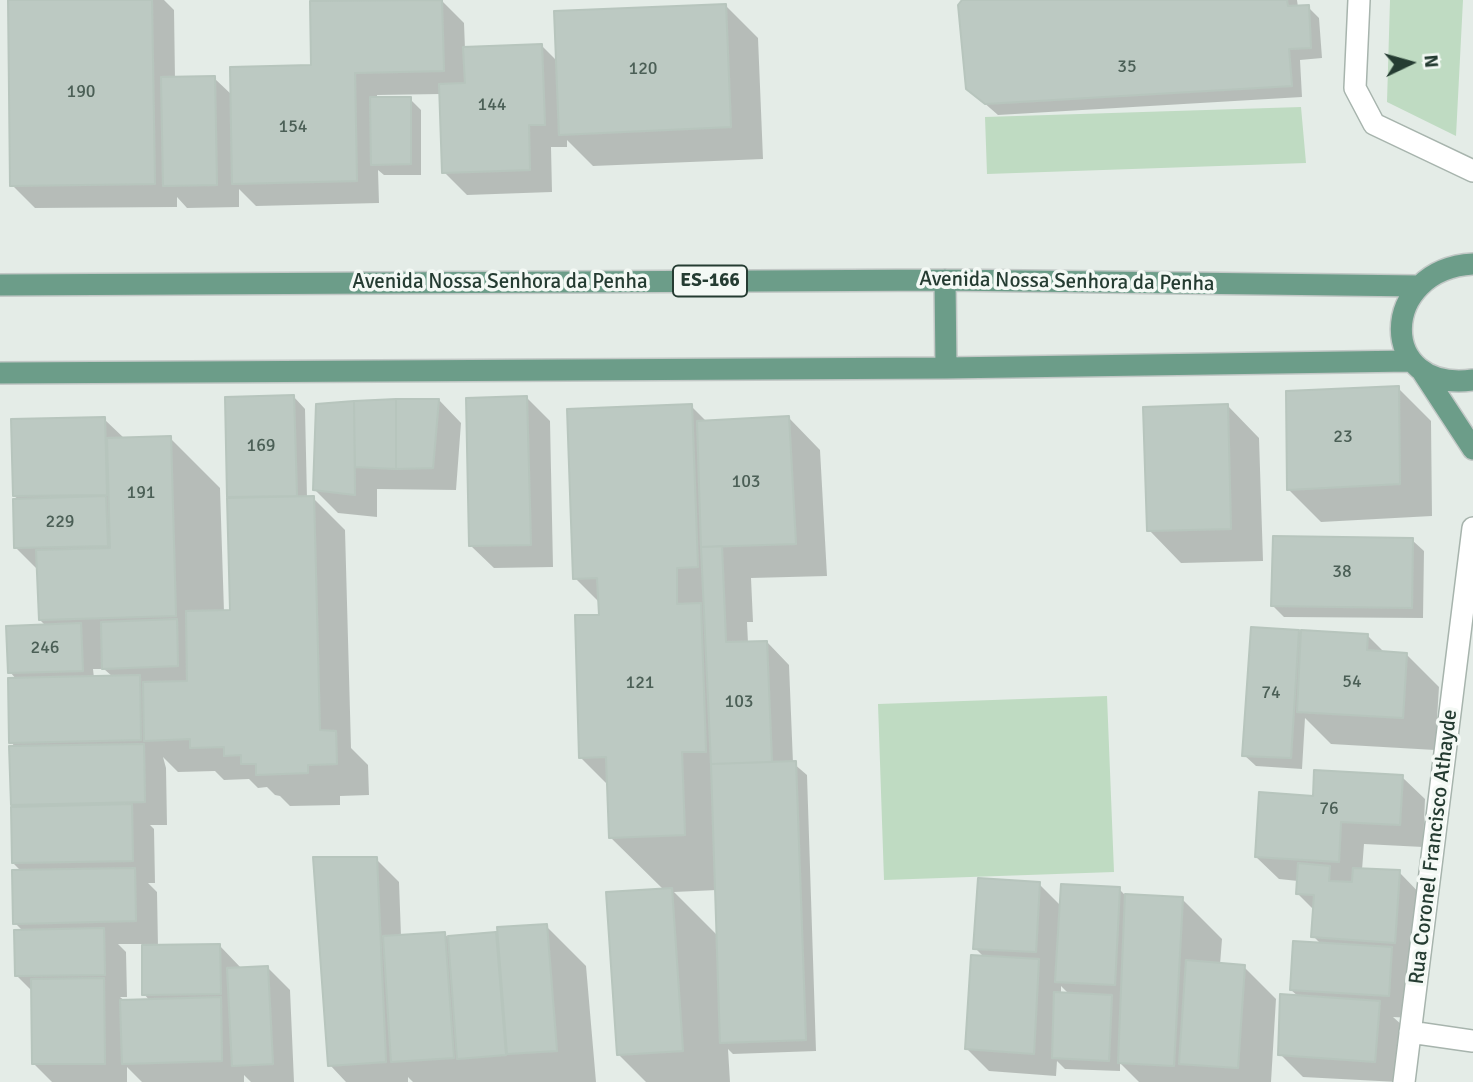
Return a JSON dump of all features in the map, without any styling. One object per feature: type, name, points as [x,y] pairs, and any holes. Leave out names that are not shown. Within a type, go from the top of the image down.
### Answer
[{"type":"main road","points":[[1473,264],[1447,268],[1430,275],[1408,300],[1402,317],[1402,334],[1416,366],[1473,449]]},
{"type":"main road","points":[[946,280],[946,368]]},
{"type":"main road","name":"Avenida Nossa Senhora da Penha","points":[[0,285],[946,280],[1419,286]]},
{"type":"main road","points":[[0,373],[1416,366],[1438,379],[1456,382],[1473,380]]},
{"type":"street","points":[[1359,0],[1355,88],[1374,124],[1473,172]]},
{"type":"street","name":"Rua Coronel Francisco Athayde","points":[[1404,1082],[1470,590],[1473,528]]},
{"type":"street","points":[[1410,1032],[1473,1041]]},
{"type":"green space","points":[[1390,0],[1463,0],[1456,136],[1387,102]]},
{"type":"green space","points":[[1301,107],[1306,163],[987,174],[985,117]]},
{"type":"green space","points":[[1107,696],[1114,872],[884,880],[878,704]]},
{"type":"building","points":[[8,0],[152,0],[155,184],[10,186]]},
{"type":"building","points":[[442,0],[444,71],[355,73],[357,181],[232,184],[230,67],[311,65],[310,1]]},
{"type":"building","points":[[962,0],[1287,0],[1288,6],[1309,5],[1311,48],[1289,49],[1292,86],[985,104],[966,89],[958,5]]},
{"type":"building","points":[[726,4],[731,127],[559,135],[554,11]]},
{"type":"building","points":[[542,44],[545,125],[529,125],[530,170],[442,173],[439,84],[465,83],[463,47]]},
{"type":"building","points":[[215,76],[217,185],[163,186],[161,77]]},
{"type":"building","points":[[370,97],[411,97],[411,164],[371,165]]},
{"type":"building","points":[[1399,386],[1400,484],[1287,490],[1286,391]]},
{"type":"building","points":[[294,395],[297,496],[227,497],[225,397]]},
{"type":"building","points":[[527,396],[531,545],[469,546],[466,398]]},
{"type":"building","points":[[396,399],[396,469],[355,467],[354,401]]},
{"type":"building","points":[[396,399],[439,399],[433,468],[396,469]]},
{"type":"building","points":[[354,401],[355,495],[313,490],[316,404]]},
{"type":"building","points":[[692,404],[698,567],[677,568],[677,604],[701,603],[706,752],[682,752],[685,835],[609,838],[606,757],[579,758],[575,615],[599,615],[597,578],[573,579],[567,409]]},
{"type":"building","points":[[1228,404],[1231,529],[1147,531],[1143,407]]},
{"type":"building","points":[[789,416],[796,544],[701,547],[697,421]]},
{"type":"building","points":[[105,417],[107,495],[13,496],[11,419]]},
{"type":"building","points":[[171,436],[176,616],[39,620],[36,550],[110,548],[107,438]]},
{"type":"building","points":[[106,496],[108,546],[14,548],[13,499]]},
{"type":"building","points":[[314,496],[320,730],[336,731],[337,764],[308,765],[308,773],[256,775],[256,764],[241,764],[241,755],[224,756],[224,747],[190,748],[190,739],[144,741],[143,682],[187,681],[186,611],[230,610],[227,498]]},
{"type":"building","points":[[1273,536],[1413,538],[1412,608],[1271,606]]},
{"type":"building","points":[[722,546],[726,642],[767,641],[772,762],[711,764],[701,547]]},
{"type":"building","points":[[177,619],[178,666],[102,669],[101,622]]},
{"type":"building","points":[[81,623],[83,671],[8,673],[6,626]]},
{"type":"building","points":[[1251,627],[1299,630],[1291,758],[1242,756]]},
{"type":"building","points":[[1301,630],[1368,634],[1367,650],[1407,653],[1403,718],[1297,712]]},
{"type":"building","points":[[140,675],[141,740],[9,743],[8,678]]},
{"type":"building","points":[[144,744],[145,802],[11,805],[9,746]]},
{"type":"building","points":[[796,761],[806,1040],[720,1043],[711,764]]},
{"type":"building","points":[[1314,770],[1403,775],[1400,825],[1341,822],[1339,862],[1255,857],[1259,792],[1313,796]]},
{"type":"building","points":[[132,804],[133,861],[12,863],[11,807]]},
{"type":"building","points":[[313,857],[377,857],[386,1062],[328,1066]]},
{"type":"building","points":[[1298,863],[1330,866],[1329,881],[1352,882],[1353,868],[1400,870],[1395,943],[1311,937],[1314,895],[1296,894]]},
{"type":"building","points":[[135,868],[136,921],[13,924],[12,870]]},
{"type":"building","points":[[978,878],[1040,882],[1036,952],[973,949]]},
{"type":"building","points":[[1061,884],[1120,887],[1115,985],[1055,982]]},
{"type":"building","points":[[672,888],[683,1051],[617,1055],[606,892]]},
{"type":"building","points":[[1125,894],[1183,897],[1174,1066],[1118,1063]]},
{"type":"building","points":[[547,924],[557,1051],[507,1054],[497,927]]},
{"type":"building","points":[[104,928],[105,975],[15,976],[14,930]]},
{"type":"building","points":[[445,932],[454,1058],[391,1062],[383,936]]},
{"type":"building","points":[[496,932],[506,1055],[457,1059],[448,936]]},
{"type":"building","points":[[1293,941],[1392,947],[1389,996],[1290,990]]},
{"type":"building","points":[[220,944],[221,994],[142,995],[142,945]]},
{"type":"building","points":[[971,955],[1039,959],[1034,1054],[965,1049]]},
{"type":"building","points":[[1186,960],[1245,965],[1238,1068],[1179,1064]]},
{"type":"building","points":[[268,966],[273,1064],[232,1066],[227,968]]},
{"type":"building","points":[[104,978],[105,1064],[32,1064],[31,979]]},
{"type":"building","points":[[1054,992],[1112,995],[1109,1061],[1052,1058]]},
{"type":"building","points":[[1280,994],[1380,1001],[1375,1062],[1278,1055]]},
{"type":"building","points":[[221,997],[222,1061],[122,1064],[120,1000]]}]
